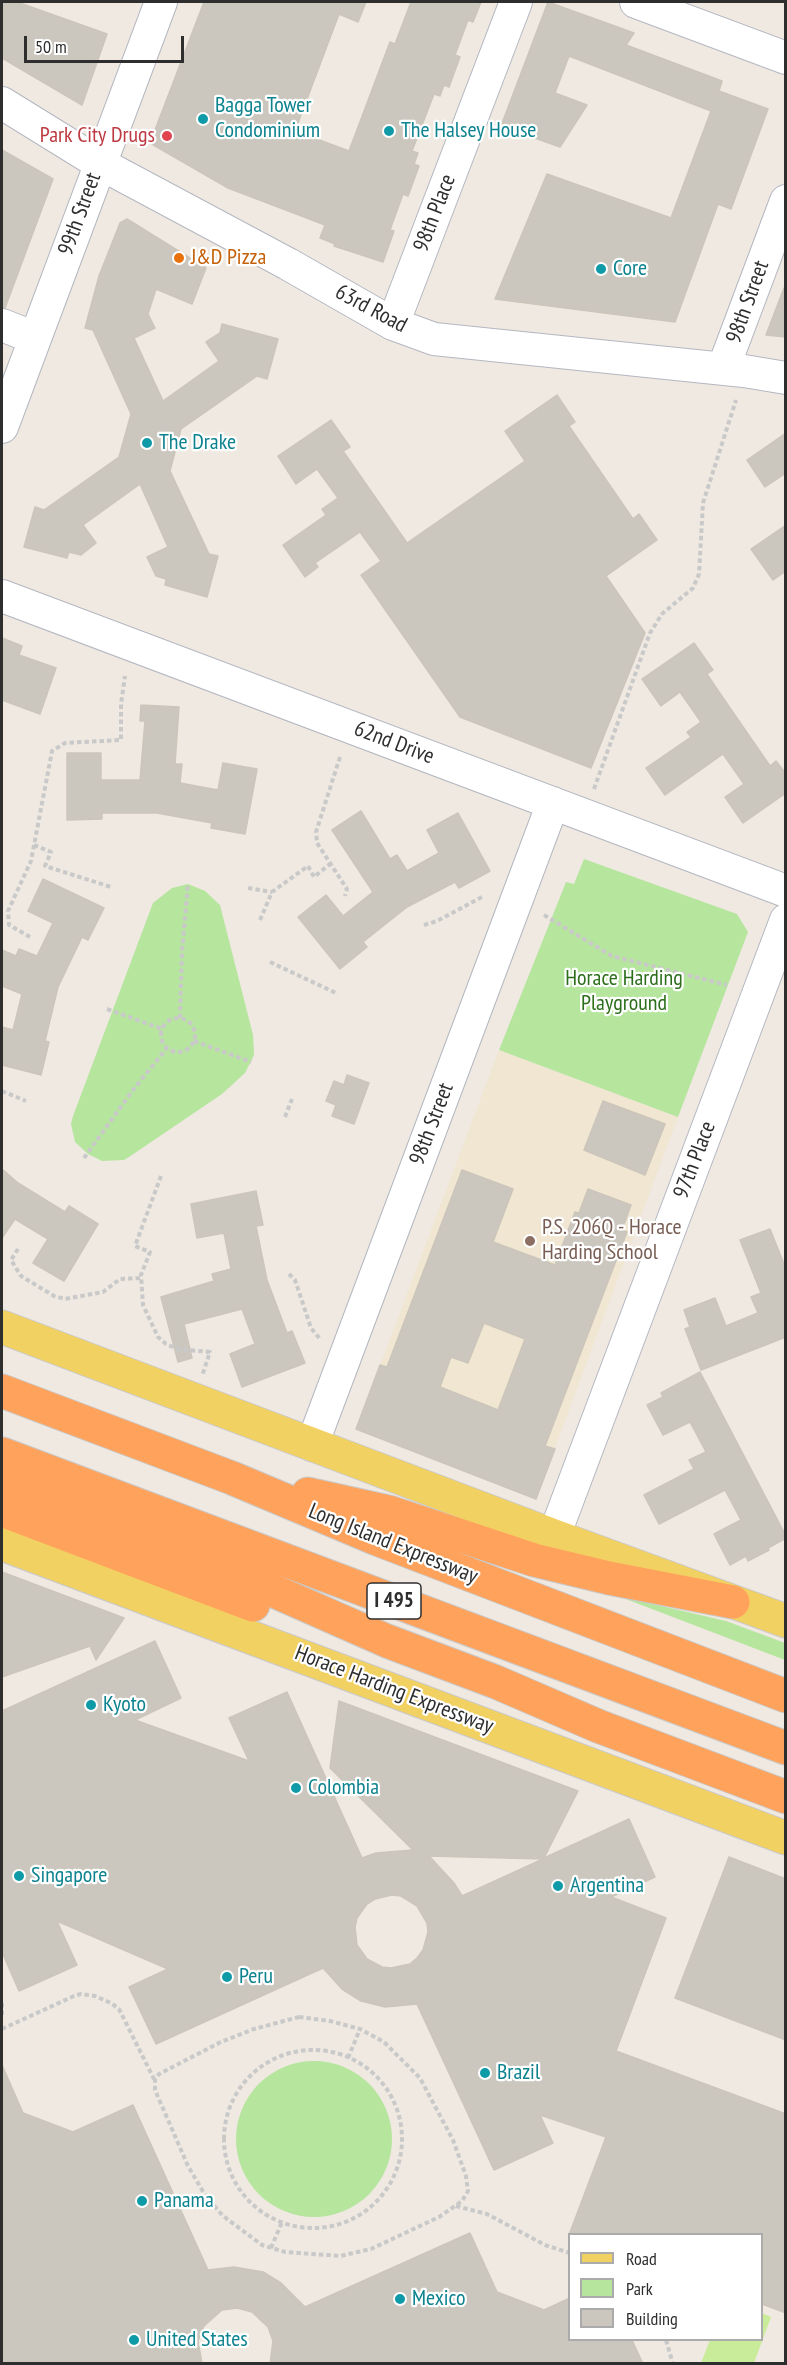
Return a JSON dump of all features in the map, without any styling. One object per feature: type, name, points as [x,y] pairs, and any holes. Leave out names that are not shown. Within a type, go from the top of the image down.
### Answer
[{"type":"highway","name":"Long Island Expressway","points":[[2,1391],[232,1478],[388,1544],[786,1696]]},
{"type":"highway","name":"I 495","points":[[2,1454],[786,1748]]},
{"type":"highway","points":[[232,1478],[388,1512],[534,1560],[609,1578],[733,1602]]},
{"type":"highway","points":[[2,1479],[156,1539],[300,1605],[387,1641],[496,1682],[598,1726],[786,1797]]},
{"type":"highway","points":[[2,1510],[494,1694],[598,1726]]},
{"type":"main road","points":[[2,1327],[554,1536],[786,1621]]},
{"type":"main road","name":"Horace Harding Expressway","points":[[2,1544],[786,1838]]},
{"type":"street","name":"99th Street","points":[[2,427],[161,2]]},
{"type":"street","name":"98th Place","points":[[393,324],[516,2]]},
{"type":"street","points":[[636,2],[786,58]]},
{"type":"street","name":"63rd Road","points":[[2,103],[99,163],[288,264],[393,324],[434,339],[723,369],[786,378]]},
{"type":"street","name":"98th Street","points":[[723,369],[786,201]]},
{"type":"street","points":[[2,325],[35,338]]},
{"type":"street","name":"62nd Drive","points":[[2,596],[786,891]]},
{"type":"street","name":"98th Street","points":[[312,1445],[553,803]]},
{"type":"street","name":"97th Place","points":[[554,1536],[786,920]]},
{"type":"path","points":[[594,789],[650,633],[662,615],[693,588],[699,574],[703,503],[736,400]]},
{"type":"path","points":[[30,937],[9,925],[8,911],[31,861],[52,751],[65,742],[121,740],[121,704],[125,676]]},
{"type":"path","points":[[340,758],[316,832],[317,843],[347,889],[345,896]]},
{"type":"path","points":[[34,845],[51,852],[45,866],[111,887]]},
{"type":"path","points":[[260,920],[272,892],[308,866],[315,877],[330,864]]},
{"type":"path","points":[[180,1018],[182,951],[189,885]]},
{"type":"path","points":[[248,888],[272,892]]},
{"type":"path","points":[[424,924],[437,921],[482,897]]},
{"type":"path","points":[[544,915],[612,956],[727,985]]},
{"type":"path","points":[[270,962],[338,994]]},
{"type":"path","points":[[107,1009],[162,1029]]},
{"type":"path","points":[[180,1018],[192,1025],[194,1030],[194,1041],[191,1046],[181,1052],[167,1048],[162,1042],[162,1029],[168,1021],[180,1018]]},
{"type":"path","points":[[194,1041],[251,1062]]},
{"type":"path","points":[[84,1158],[133,1090],[167,1048]]},
{"type":"path","points":[[2,1091],[26,1101]]},
{"type":"path","points":[[285,1117],[292,1099]]},
{"type":"path","points":[[161,1176],[135,1246],[150,1252],[141,1278],[144,1305],[158,1337],[166,1344],[177,1349],[210,1352],[199,1382]]},
{"type":"path","points":[[18,1249],[11,1260],[21,1276],[54,1296],[65,1299],[103,1292],[120,1280],[141,1278]]},
{"type":"path","points":[[289,1274],[295,1280],[311,1328],[320,1339]]},
{"type":"path","points":[[2,2029],[81,1994],[95,1996],[119,2009],[154,2080],[155,2090],[188,2166],[204,2195],[223,2216],[262,2245],[294,2253],[340,2256],[370,2249],[439,2217],[462,2201],[468,2191],[466,2176],[453,2140],[420,2078],[384,2042],[360,2029],[330,2021],[299,2017],[254,2029],[221,2042],[159,2074],[154,2080]]},
{"type":"path","points":[[2,2003],[2,2016]]},
{"type":"path","points":[[348,2058],[360,2029]]},
{"type":"path","points":[[309,2050],[339,2053],[365,2066],[386,2087],[399,2114],[403,2143],[397,2172],[382,2197],[360,2216],[332,2227],[303,2228],[282,2222],[275,2220],[250,2202],[233,2178],[225,2150],[226,2121],[236,2093],[255,2071],[280,2056],[309,2050]]},
{"type":"path","points":[[456,2206],[487,2214],[535,2240],[568,2252]]},
{"type":"path","points":[[271,2247],[282,2222]]},
{"type":"path","points":[[666,2341],[673,2364]]},
{"type":"shaded area","name":"P.S. 206Q - Horace Harding School","points":[[499,1050],[678,1117],[536,1499],[356,1429]]},
{"type":"green space","name":"Horace Harding Playground","points":[[584,859],[737,914],[748,932],[678,1117],[499,1050],[566,882],[574,884]]},
{"type":"green space","points":[[188,884],[205,891],[220,905],[253,1035],[254,1055],[245,1073],[222,1094],[124,1160],[102,1161],[88,1154],[75,1142],[71,1124],[73,1116],[153,903],[172,888]]},
{"type":"green space","points":[[618,1596],[726,1621],[785,1643],[785,1660]]},
{"type":"green space","points":[[314,2061],[344,2067],[369,2084],[386,2109],[392,2139],[386,2169],[369,2194],[344,2211],[314,2217],[284,2211],[259,2194],[242,2169],[236,2139],[242,2109],[259,2084],[284,2067]]},
{"type":"green space","points":[[763,2313],[771,2317],[763,2339]]},
{"type":"green space","points":[[710,2341],[762,2341],[754,2363],[701,2363]]},
{"type":"building","points":[[2,2],[17,2],[107,34],[82,105],[2,58]]},
{"type":"building","points":[[204,2],[366,2],[358,22],[339,14],[295,131],[349,151],[390,42],[395,44],[411,2],[481,2],[473,22],[468,20],[455,55],[460,57],[449,87],[444,85],[440,96],[434,94],[412,151],[418,153],[414,164],[419,166],[408,196],[403,194],[390,230],[394,231],[383,262],[334,246],[335,244],[320,238],[325,225],[228,188],[150,143]]},
{"type":"building","points":[[548,2],[634,33],[626,45],[722,81],[719,91],[768,109],[731,209],[718,204],[675,322],[495,299],[547,174],[671,218],[711,111],[569,56],[555,93],[587,105],[560,147],[501,126]]},
{"type":"building","points":[[2,150],[53,179],[5,308],[2,307]]},
{"type":"building","name":"The Drake","points":[[127,219],[206,268],[192,304],[156,289],[148,314],[155,328],[134,338],[163,401],[219,361],[206,342],[220,333],[222,324],[278,339],[267,379],[257,376],[181,429],[170,471],[209,554],[218,556],[207,597],[165,585],[166,579],[156,576],[147,557],[168,547],[140,484],[83,525],[96,543],[81,555],[69,552],[67,558],[24,547],[35,507],[44,510],[119,457],[131,414],[93,330],[85,328],[99,276],[120,223]]},
{"type":"building","points":[[784,288],[786,337],[766,335]]},
{"type":"building","points":[[557,395],[575,422],[569,426],[633,519],[639,514],[657,540],[606,576],[645,633],[591,768],[460,717],[361,575],[381,561],[360,532],[315,563],[318,567],[305,577],[283,545],[326,515],[322,509],[338,498],[317,469],[296,484],[278,456],[331,420],[350,447],[343,451],[407,543],[525,461],[505,431]]},
{"type":"building","points":[[786,433],[786,473],[765,487],[747,460]]},
{"type":"building","points":[[786,525],[786,571],[773,580],[751,549]]},
{"type":"building","points":[[2,638],[22,646],[19,655],[56,668],[40,714],[2,700]]},
{"type":"building","points":[[694,643],[713,670],[707,674],[770,766],[776,761],[786,774],[786,793],[743,823],[725,797],[744,784],[723,754],[665,795],[646,768],[691,737],[687,732],[701,722],[680,692],[661,706],[642,679]]},
{"type":"building","points":[[141,705],[179,707],[175,764],[182,764],[180,783],[218,790],[223,763],[257,769],[245,834],[211,828],[212,823],[157,813],[102,813],[102,819],[67,820],[67,753],[101,753],[101,780],[140,780],[145,721],[140,721]]},
{"type":"building","points":[[361,811],[390,859],[397,855],[407,871],[439,853],[427,830],[458,813],[490,871],[459,888],[455,882],[407,907],[363,942],[367,947],[340,969],[298,917],[326,895],[343,916],[373,892],[332,830]]},
{"type":"building","points":[[43,879],[104,908],[88,940],[82,937],[58,987],[45,1041],[49,1042],[41,1075],[2,1065],[2,1027],[13,1030],[22,994],[2,986],[2,950],[16,956],[19,949],[37,956],[53,923],[28,911]]},
{"type":"building","points":[[347,1075],[369,1083],[354,1124],[332,1116],[336,1105],[326,1101],[334,1081],[344,1085]]},
{"type":"building","points":[[603,1101],[665,1124],[645,1175],[584,1150]]},
{"type":"building","points":[[2,1169],[18,1183],[65,1212],[69,1206],[98,1224],[64,1281],[33,1263],[48,1239],[15,1219],[2,1238]]},
{"type":"building","points":[[462,1170],[513,1189],[493,1242],[555,1265],[575,1212],[579,1213],[588,1189],[631,1205],[622,1230],[627,1232],[545,1446],[555,1449],[536,1499],[356,1429],[380,1365],[387,1367]],"holes":[[[484,1323],[525,1339],[498,1410],[440,1387],[451,1357],[468,1363]]]},
{"type":"building","points":[[256,1191],[263,1225],[256,1226],[267,1280],[287,1333],[292,1331],[305,1363],[242,1387],[230,1354],[255,1344],[242,1309],[184,1324],[192,1358],[178,1362],[161,1297],[214,1281],[212,1274],[231,1269],[224,1233],[197,1238],[191,1204]]},
{"type":"building","points":[[770,1229],[786,1269],[786,1337],[701,1370],[685,1329],[690,1327],[684,1310],[715,1298],[726,1326],[758,1313],[751,1297],[761,1293],[740,1240]]},
{"type":"building","points":[[700,1372],[786,1536],[768,1548],[769,1550],[748,1561],[746,1556],[730,1565],[714,1534],[741,1520],[725,1490],[659,1524],[644,1495],[694,1469],[689,1460],[706,1452],[690,1422],[663,1435],[647,1405],[663,1397],[661,1393]]},
{"type":"building","points":[[2,1572],[124,1618],[96,1660],[90,1646],[2,1677]]},
{"type":"building","points":[[155,1641],[181,1698],[135,1720],[249,1761],[229,1718],[287,1692],[362,1858],[376,1853],[413,1850],[330,1768],[339,1701],[578,1791],[544,1858],[629,1819],[655,1877],[611,1897],[666,1918],[616,2051],[786,2114],[786,2313],[763,2304],[763,2233],[570,2233],[606,2137],[540,2115],[553,2143],[494,2170],[417,2004],[385,2007],[361,2001],[342,1989],[323,1968],[156,2044],[129,1987],[168,1969],[57,1921],[77,1965],[19,1991],[2,1952],[2,1711]],"holes":[[[429,1856],[543,1859],[462,1896],[454,1883]],[[392,1895],[401,1896],[417,1906],[427,1923],[428,1932],[423,1950],[410,1964],[391,1968],[382,1967],[367,1959],[357,1945],[355,1927],[357,1918],[367,1904],[375,1899]]]},
{"type":"building","points":[[729,1857],[786,1879],[786,2040],[675,1998]]},
{"type":"building","points":[[2,2065],[23,2113],[73,2132],[133,2105],[208,2270],[234,2267],[263,2272],[281,2283],[305,2307],[470,2233],[497,2292],[544,2310],[568,2299],[568,2341],[632,2341],[643,2364],[270,2364],[273,2341],[268,2327],[252,2312],[237,2308],[222,2310],[204,2326],[198,2341],[202,2364],[2,2364]]},
{"type":"place","name":"Bagga Tower Condominium","points":[[203,119]]},
{"type":"place","name":"The Halsey House","points":[[389,131]]},
{"type":"place","name":"Park City Drugs","points":[[167,136]]},
{"type":"place","name":"J&D Pizza","points":[[179,258]]},
{"type":"place","name":"Core","points":[[601,269]]},
{"type":"place","name":"The Drake","points":[[147,443]]},
{"type":"place","name":"P.S. 206Q - Horace Harding School","points":[[530,1241]]},
{"type":"place","name":"Kyoto","points":[[91,1705]]},
{"type":"place","name":"Colombia","points":[[296,1788]]},
{"type":"place","name":"Singapore","points":[[19,1876]]},
{"type":"place","name":"Argentina","points":[[558,1886]]},
{"type":"place","name":"Peru","points":[[227,1977]]},
{"type":"place","name":"Brazil","points":[[485,2073]]},
{"type":"place","name":"Panama","points":[[142,2201]]},
{"type":"place","name":"Mexico","points":[[400,2299]]},
{"type":"place","name":"United States","points":[[134,2340]]}]
